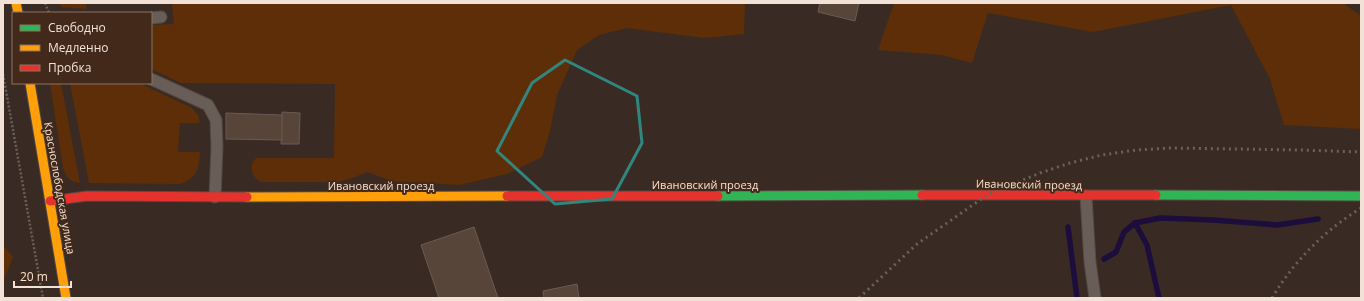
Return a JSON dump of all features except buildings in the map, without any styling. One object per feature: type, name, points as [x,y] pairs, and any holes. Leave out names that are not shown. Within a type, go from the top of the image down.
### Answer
[{"type":"street","name":"Краснослободская улица","points":[[30,84],[66,298]]},
{"type":"street","name":"Ивановский проезд","points":[[50,201],[87,196],[215,198],[971,195],[1361,196]]},
{"type":"lane","points":[[152,79],[208,105],[216,120],[217,147],[215,198]]},
{"type":"lane","points":[[1086,196],[1090,262],[1095,298]]},
{"type":"path","points":[[3,74],[43,298]]},
{"type":"highlighted area","points":[[565,60],[637,96],[642,143],[612,199],[555,204],[497,151],[532,83]]},
{"type":"shaded area","points":[[60,3],[86,3],[86,9],[61,7]]},
{"type":"shaded area","points":[[172,3],[745,3],[744,34],[704,38],[627,28],[599,35],[577,50],[557,95],[550,131],[542,157],[507,174],[459,185],[392,181],[367,172],[353,178],[337,182],[262,182],[258,180],[253,175],[251,168],[256,158],[334,158],[335,84],[181,83],[152,69],[152,25],[174,24]]},
{"type":"shaded area","points":[[894,3],[1343,3],[1361,16],[1361,129],[1284,125],[1270,79],[1231,5],[1093,32],[988,13],[972,63],[942,55],[878,50]]},
{"type":"shaded area","points":[[50,84],[61,84],[80,183],[74,182],[69,178],[63,168]]},
{"type":"shaded area","points":[[70,84],[141,84],[192,108],[198,115],[200,123],[180,123],[178,152],[200,152],[198,168],[194,176],[186,182],[180,184],[89,183]]},
{"type":"shaded area","points":[[3,245],[13,257],[3,282]]},
{"type":"waterway","points":[[1104,259],[1116,252],[1124,232],[1135,223],[1160,218],[1277,225],[1318,219]]},
{"type":"waterway","points":[[1135,223],[1147,245],[1159,298]]},
{"type":"waterway","points":[[1068,227],[1077,298]]},
{"type":"railway","points":[[859,298],[917,244],[987,195],[1040,173],[1070,163],[1102,155],[1136,150],[1171,148],[1361,152]]},
{"type":"railway","points":[[1272,298],[1300,259],[1322,237],[1361,208]]},
{"type":"traffic: fast","points":[[718,196],[922,195]]},
{"type":"traffic: fast","points":[[1156,195],[1361,196]]},
{"type":"traffic: slow","points":[[16,3],[18,12]]},
{"type":"traffic: slow","points":[[30,84],[66,298]]},
{"type":"traffic: slow","points":[[247,197],[507,196]]},
{"type":"traffic: jam","points":[[922,195],[1156,195]]},
{"type":"traffic: jam","points":[[50,201],[87,196],[247,197]]},
{"type":"traffic: jam","points":[[507,196],[718,196]]}]
